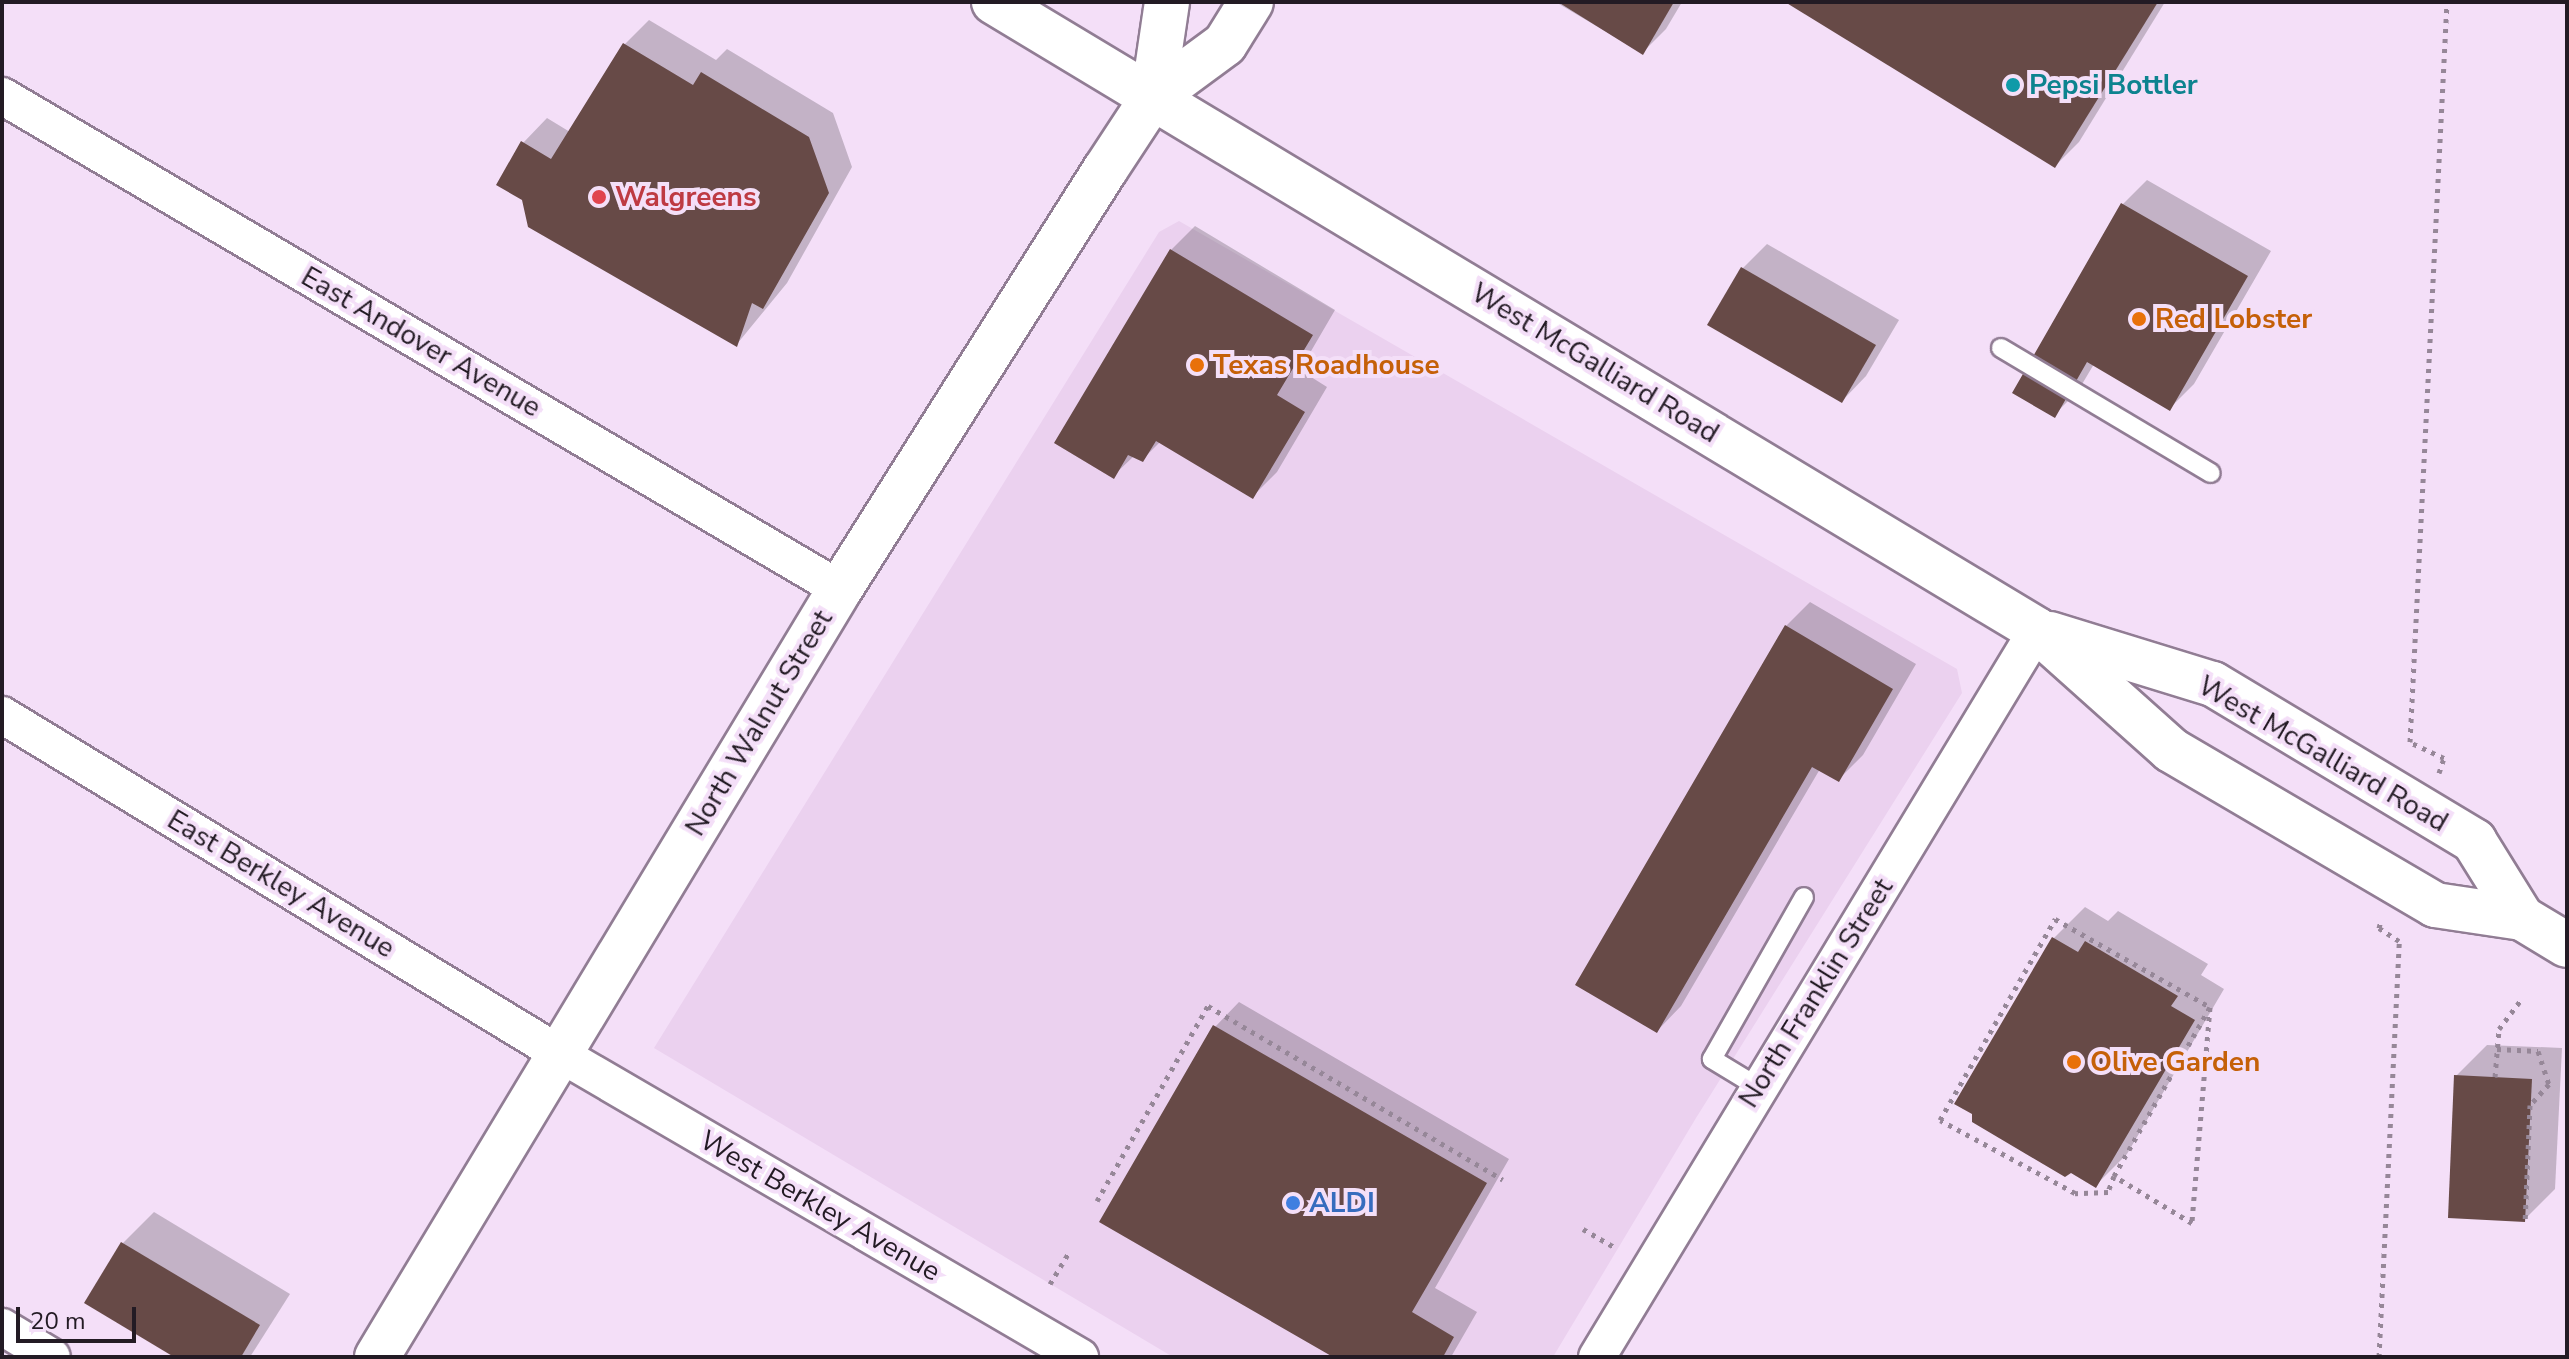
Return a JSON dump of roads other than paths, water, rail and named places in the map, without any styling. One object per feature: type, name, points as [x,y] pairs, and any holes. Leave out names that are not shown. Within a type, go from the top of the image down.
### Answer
[{"type":"main road","name":"West McGalliard Road","points":[[994,2],[2037,630],[2171,750],[2435,905],[2522,918],[2567,945]]},
{"type":"main road","name":"North Walnut Street","points":[[1153,97],[1167,2]]},
{"type":"main road","name":"North Walnut Street","points":[[377,1357],[840,589],[1153,97],[1225,44],[1251,2]]},
{"type":"main road","name":"West McGalliard Road","points":[[2037,630],[2213,684],[2474,841],[2522,918]]},
{"type":"street","name":"East Andover Avenue","points":[[2,96],[840,589]]},
{"type":"street","name":"North Franklin Street","points":[[1597,1357],[2037,630]]},
{"type":"street","name":"East Berkley Avenue","points":[[2,715],[560,1054]]},
{"type":"street","name":"West Berkley Avenue","points":[[560,1054],[1080,1357]]},
{"type":"street","points":[[2,1327],[52,1357]]},
{"type":"lane","points":[[2001,348],[2211,473]]},
{"type":"lane","points":[[1758,1087],[1712,1059],[1804,897]]},
{"type":"place","name":"Pepsi Bottler","points":[[2013,85]]},
{"type":"place","name":"Walgreens","points":[[599,197]]},
{"type":"place","name":"Red Lobster","points":[[2139,319]]},
{"type":"place","name":"Texas Roadhouse","points":[[1197,365]]},
{"type":"place","name":"Olive Garden","points":[[2074,1062]]},
{"type":"place","name":"ALDI","points":[[1293,1203]]}]
